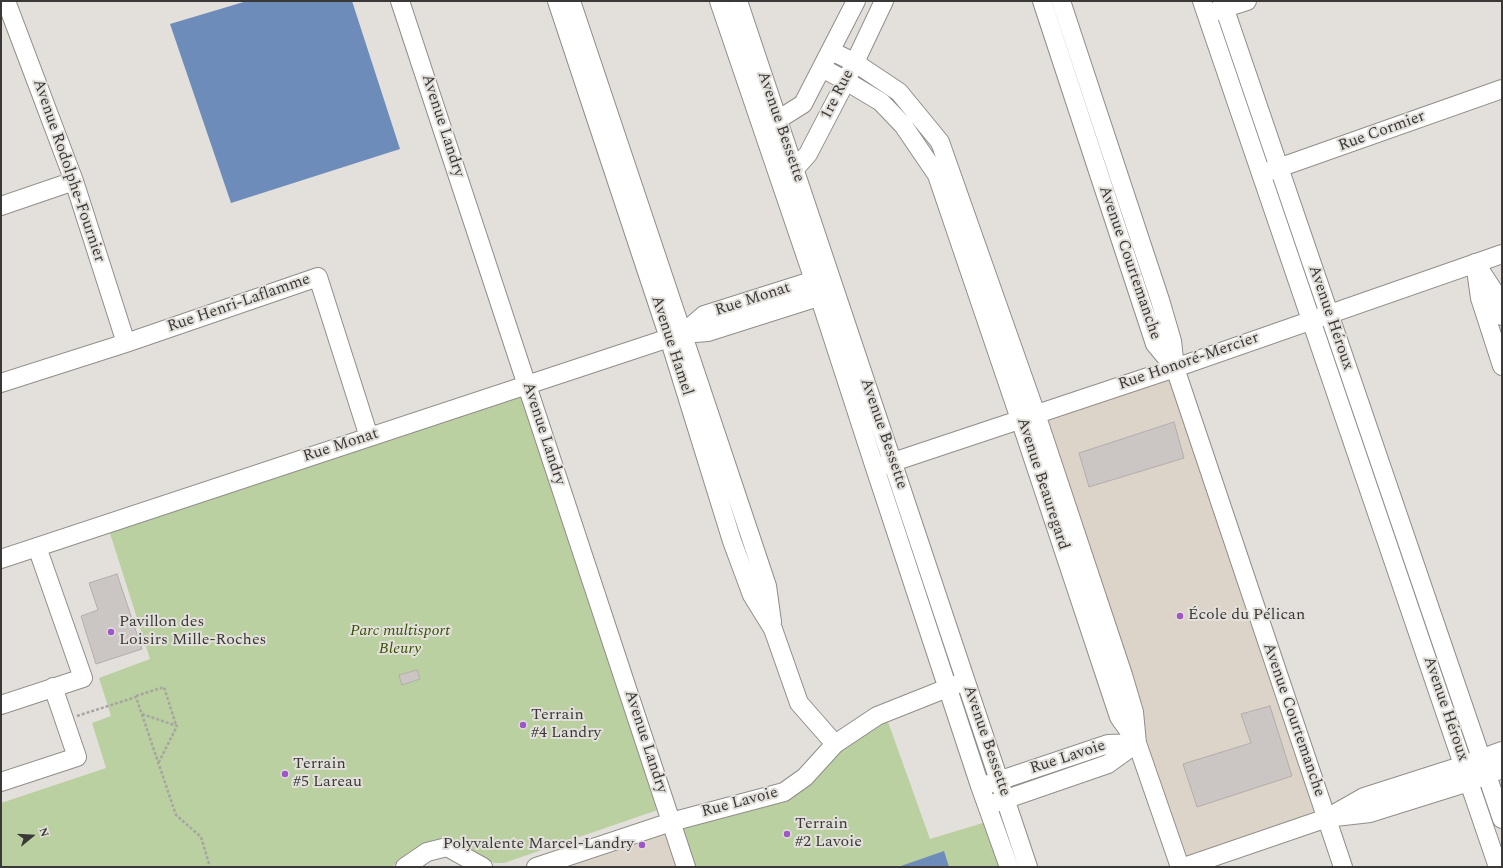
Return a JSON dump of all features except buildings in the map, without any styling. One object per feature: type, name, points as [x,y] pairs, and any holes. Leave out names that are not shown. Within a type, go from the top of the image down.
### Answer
[{"type":"street","name":"Avenue Rodolphe-Fournier","points":[[6,1],[74,181],[126,343]]},
{"type":"street","name":"Avenue Landry","points":[[400,1],[686,867]]},
{"type":"street","name":"Avenue Hamel","points":[[557,1],[583,57],[676,336],[732,541],[752,595],[773,629],[799,703],[835,744]]},
{"type":"street","name":"Avenue Hamel","points":[[572,1],[583,57]]},
{"type":"street","name":"Avenue Bessette","points":[[719,1],[770,125],[794,170],[874,468],[949,688],[980,786],[1009,867]]},
{"type":"street","name":"Avenue Bessette","points":[[738,1],[770,125],[780,180],[824,286],[892,462],[1028,867]]},
{"type":"street","name":"1re Rue","points":[[770,125],[803,104],[856,1]]},
{"type":"street","name":"1re Rue","points":[[780,180],[794,170],[808,154],[884,1]]},
{"type":"street","name":"Avenue Courtemanche","points":[[1042,1],[1155,344],[1175,368]]},
{"type":"street","name":"Avenue Courtemanche","points":[[1061,1],[1160,300],[1172,341],[1175,368],[1343,867]]},
{"type":"street","points":[[1204,8],[1247,1]]},
{"type":"street","name":"Avenue Héroux","points":[[1223,5],[1252,91],[1270,171]]},
{"type":"street","name":"Avenue Héroux","points":[[1204,8],[1236,98],[1270,171],[1320,317],[1390,551],[1498,867]]},
{"type":"street","name":"Avenue Beauregard","points":[[831,51],[854,62],[900,92],[940,142],[960,220],[1028,417],[1123,675],[1134,712],[1137,743],[1180,867]]},
{"type":"street","name":"Avenue Beauregard","points":[[822,68],[846,80],[880,102],[903,125],[936,175],[960,220]]},
{"type":"street","name":"Rue Cormier","points":[[1270,171],[1502,89]]},
{"type":"street","points":[[1236,98],[1252,91]]},
{"type":"street","points":[[1093,154],[1110,148]]},
{"type":"street","points":[[1,206],[74,181]]},
{"type":"street","name":"Rue Honoré-Mercier","points":[[874,468],[1175,368],[1502,254]]},
{"type":"street","points":[[1475,263],[1493,290],[1502,316]]},
{"type":"street","points":[[1475,263],[1480,298],[1502,366]]},
{"type":"street","name":"Rue Henri-Laflamme","points":[[1,383],[126,343],[318,277],[369,437]]},
{"type":"street","name":"Rue Monat","points":[[1,559],[676,336],[704,315],[824,286]]},
{"type":"street","name":"Avenue Héroux","points":[[1320,317],[1408,544],[1490,767],[1502,819]]},
{"type":"street","points":[[1390,551],[1408,544]]},
{"type":"street","points":[[1,704],[83,678],[37,547]]},
{"type":"street","name":"Rue Lavoie","points":[[536,867],[671,822],[784,792],[805,777],[835,744],[877,716],[966,681]]},
{"type":"street","points":[[1,782],[77,757],[53,687]]},
{"type":"street","name":"Rue Lavoie","points":[[980,786],[1108,744],[1137,743]]},
{"type":"street","name":"Rue Lavoie","points":[[987,806],[1108,764],[1137,743]]},
{"type":"street","points":[[1184,867],[1327,818],[1364,797],[1490,767],[1502,751]]},
{"type":"street","points":[[405,867],[422,861],[427,852],[446,847],[483,867]]},
{"type":"path","points":[[65,721],[164,687],[176,726],[158,763]]},
{"type":"path","points":[[136,696],[176,815],[201,837],[210,867]]},
{"type":"path","points":[[142,714],[176,726]]},
{"type":"shaded area","name":"École du Pélican","points":[[1175,368],[1327,818],[1184,867],[1036,414]]},
{"type":"shaded area","name":"Polyvalente Marcel-Landry","points":[[671,822],[686,867],[540,867]]},
{"type":"green space","name":"Parc multisport Bleury","points":[[530,385],[672,805],[504,863],[494,863],[452,840],[435,840],[391,867],[1,867],[1,803],[106,768],[92,723],[111,716],[99,678],[150,659],[108,527]]},
{"type":"green space","points":[[883,708],[930,839],[986,822],[1003,867],[692,867],[679,829],[780,794]]},
{"type":"water","points":[[247,1],[352,1],[400,149],[231,203],[170,24]]},
{"type":"water","points":[[944,851],[949,867],[898,867]]},
{"type":"place","name":"École du Pélican","points":[[1180,616]]},
{"type":"place","name":"Pavillon des Loisirs Mille-Roches","points":[[111,632]]},
{"type":"place","name":"Terrain #4 Landry","points":[[523,725]]},
{"type":"place","name":"Terrain #5 Lareau","points":[[285,774]]},
{"type":"place","name":"Terrain #2 Lavoie","points":[[787,834]]},
{"type":"place","name":"Polyvalente Marcel-Landry","points":[[642,845]]}]
